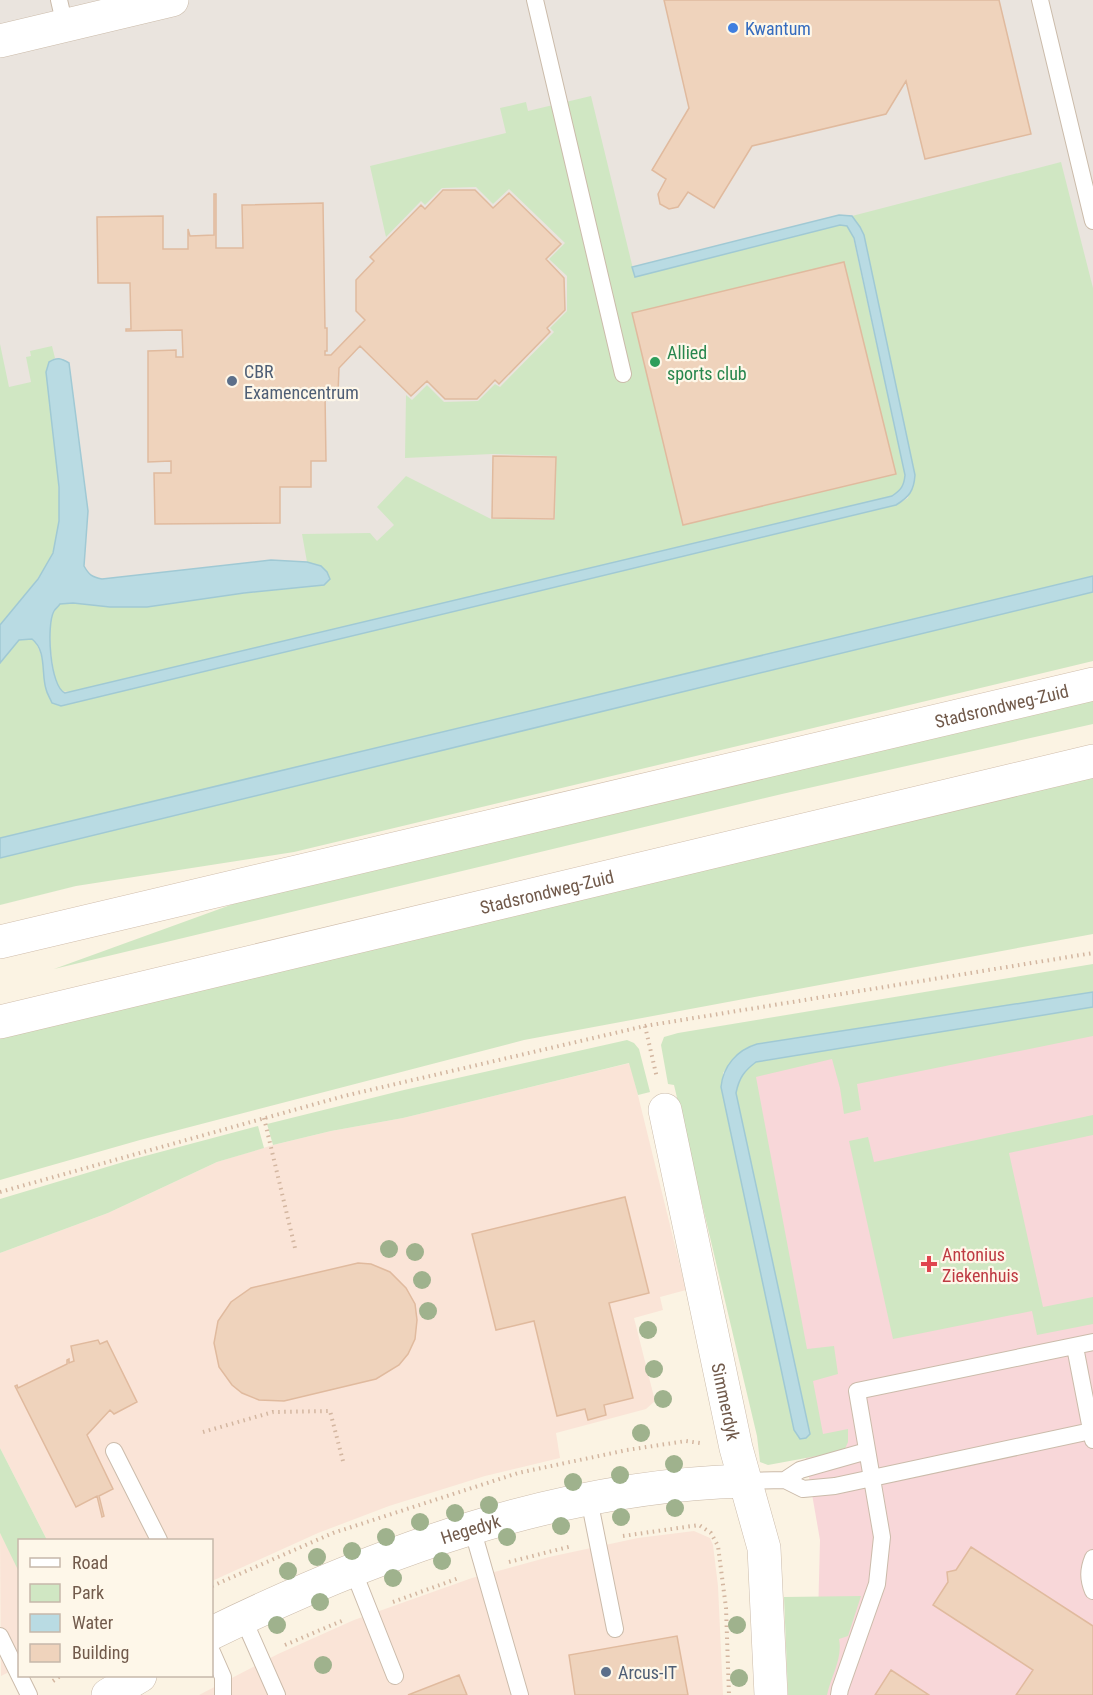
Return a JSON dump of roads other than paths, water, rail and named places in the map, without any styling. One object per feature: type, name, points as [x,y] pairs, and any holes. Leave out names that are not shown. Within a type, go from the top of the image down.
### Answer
[{"type":"main road","points":[[0,41],[62,13],[172,0]]},
{"type":"main road","name":"Stadsrondweg-Zuid","points":[[0,942],[1093,684]]},
{"type":"main road","name":"Stadsrondweg-Zuid","points":[[0,1022],[1093,761]]},
{"type":"main road","name":"Simmerdyk","points":[[665,1110],[744,1481],[764,1548],[771,1695]]},
{"type":"main road","name":"Hegedyk","points":[[213,1633],[353,1570],[472,1527],[590,1499],[673,1486],[744,1481]]},
{"type":"main road","points":[[108,1695],[139,1677]]},
{"type":"lane","points":[[535,0],[623,374]]},
{"type":"lane","points":[[1040,0],[1093,221]]},
{"type":"lane","points":[[839,1695],[877,1584],[882,1537],[857,1391],[1093,1342]]},
{"type":"lane","points":[[744,1481],[785,1480],[803,1489],[871,1479],[1092,1435],[1075,1347]]},
{"type":"lane","points":[[785,1480],[800,1470],[867,1450]]},
{"type":"lane","points":[[114,1451],[158,1539]]},
{"type":"lane","points":[[590,1499],[615,1629]]},
{"type":"lane","points":[[472,1527],[520,1695]]},
{"type":"lane","points":[[1093,1558],[1089,1568],[1089,1582],[1093,1591]]},
{"type":"lane","points":[[353,1570],[395,1676]]},
{"type":"lane","points":[[243,1618],[277,1695]]},
{"type":"lane","points":[[0,1636],[18,1673]]},
{"type":"lane","points":[[213,1654],[223,1677],[223,1695]]},
{"type":"lane","points":[[20,1677],[29,1695]]},
{"type":"water","points":[[839,215],[852,216],[864,235],[915,475],[910,493],[896,505],[61,706],[52,703],[48,694],[42,656],[32,639],[19,640],[0,663],[0,625],[38,579],[53,553],[59,521],[59,487],[46,372],[49,362],[57,359],[69,363],[88,511],[84,566],[91,575],[102,579],[271,560],[307,562],[321,566],[330,579],[324,585],[244,593],[147,607],[60,604],[52,618],[50,642],[56,680],[65,693],[892,496],[898,492],[905,475],[854,238],[847,226],[840,225],[635,277],[632,267]]},
{"type":"water","points":[[1093,576],[1093,592],[0,858],[0,838]]},
{"type":"water","points":[[1093,992],[1093,1007],[756,1062],[743,1075],[736,1093],[810,1434],[800,1439],[794,1430],[721,1087],[728,1066],[743,1050],[757,1044]]},
{"type":"place","name":"Kwantum","points":[[733,28]]},
{"type":"place","name":"Allied sports club","points":[[655,362]]},
{"type":"place","name":"CBR Examencentrum","points":[[232,381]]},
{"type":"place","name":"Antonius Ziekenhuis","points":[[929,1264]]},
{"type":"place","name":"Arcus-IT","points":[[606,1672]]}]
